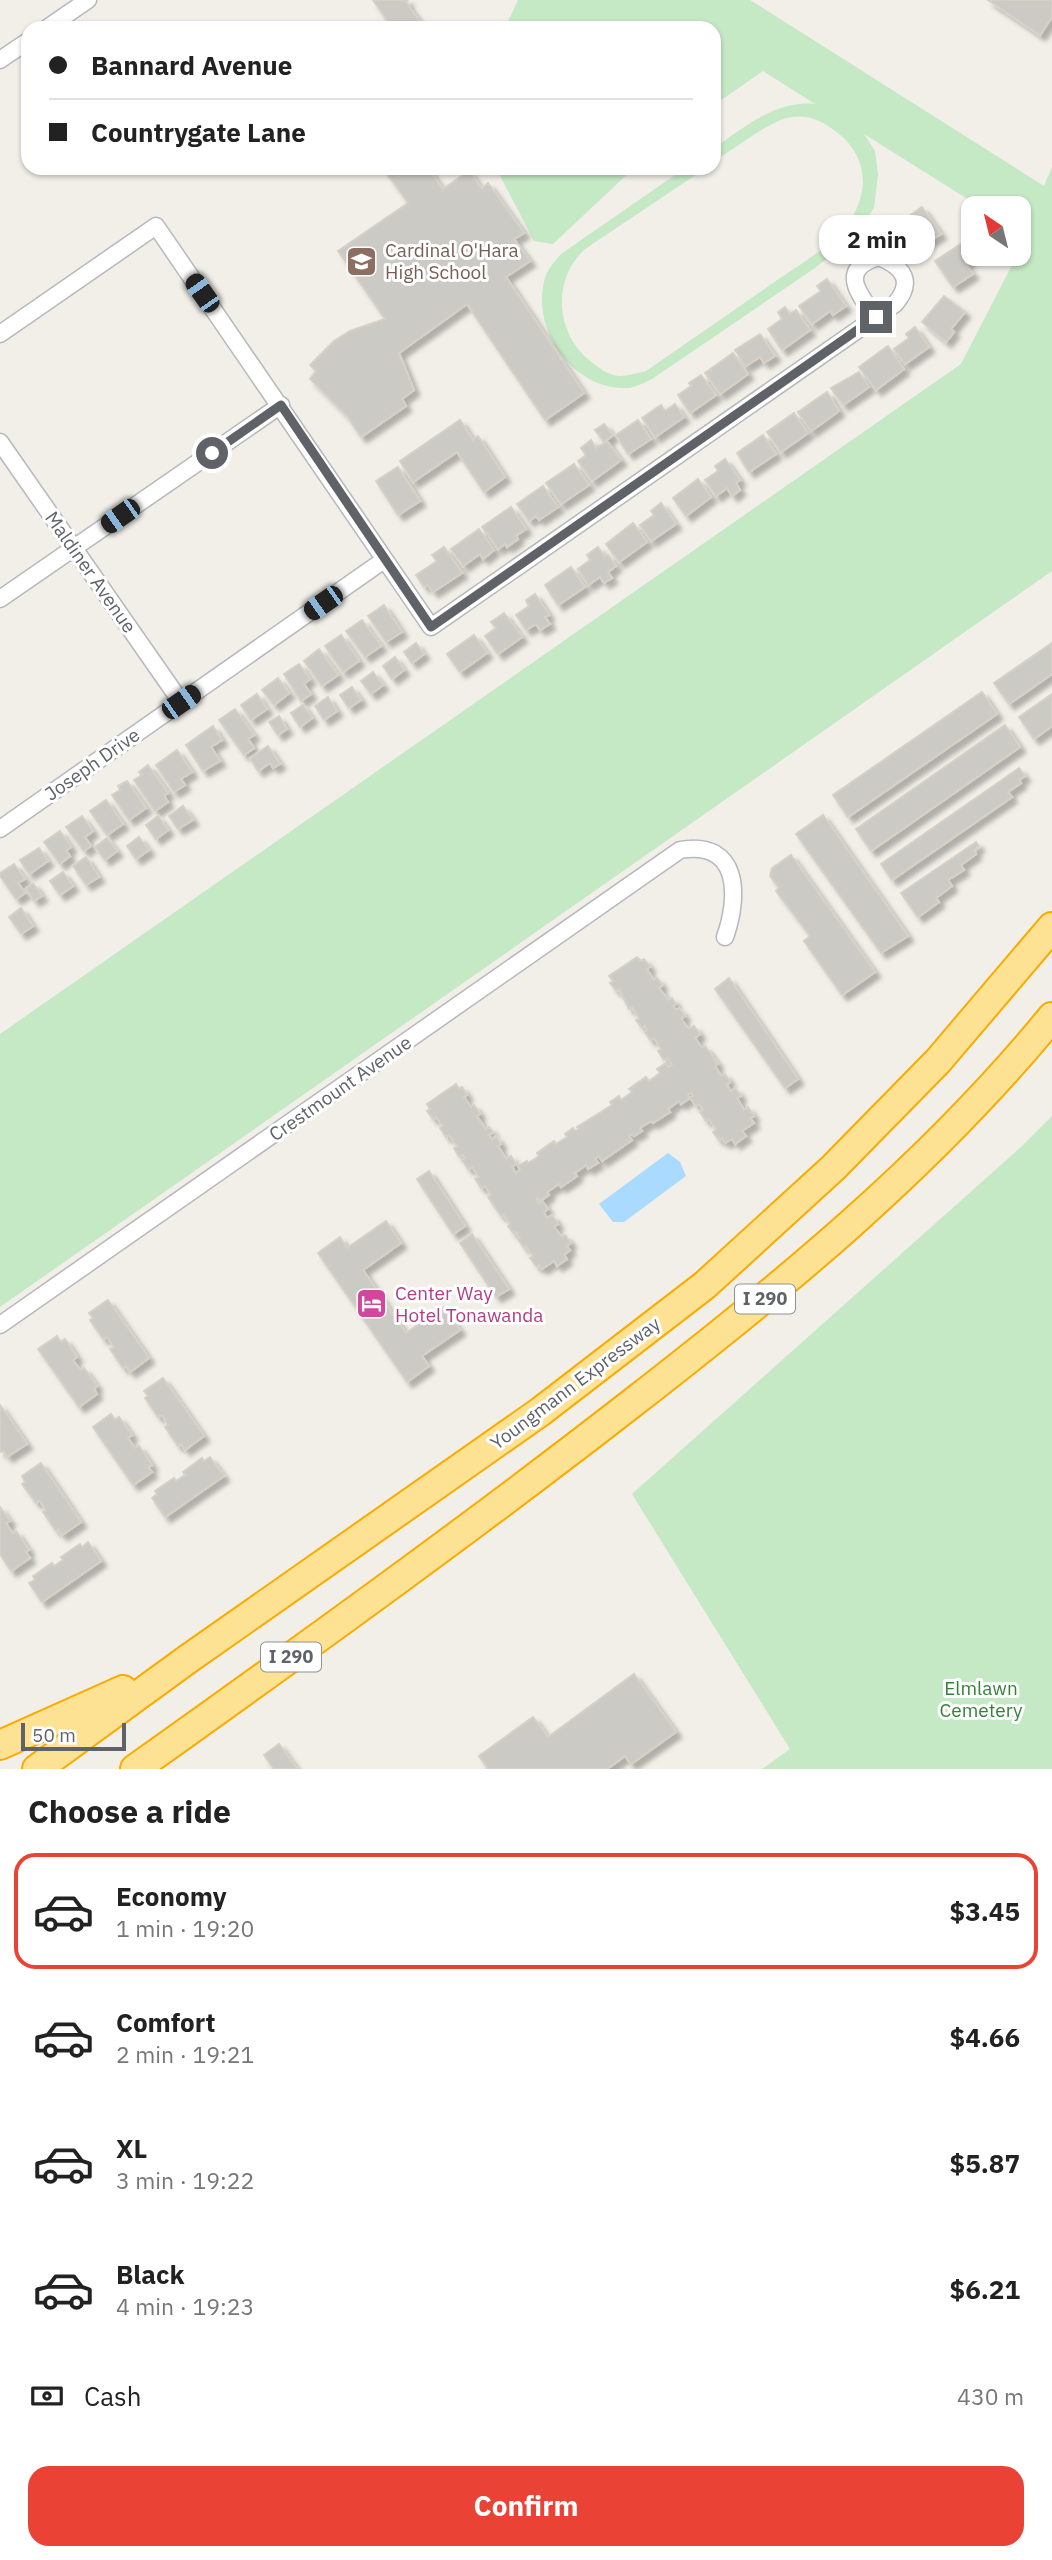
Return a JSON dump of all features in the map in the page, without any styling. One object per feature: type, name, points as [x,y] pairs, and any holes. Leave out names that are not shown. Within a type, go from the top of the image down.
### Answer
[{"type":"highway","name":"Youngmann Expressway","points":[[37,1769],[188,1659],[540,1412],[705,1284],[833,1168],[939,1061],[1052,927]]},
{"type":"highway","name":"I 290","points":[[135,1769],[289,1660],[544,1472],[752,1310],[895,1185],[1014,1064],[1052,1017]]},
{"type":"highway","points":[[0,1745],[65,1718],[188,1659]]},
{"type":"street","points":[[57,21],[88,0]]},
{"type":"street","points":[[0,60],[21,46]]},
{"type":"street","points":[[0,334],[156,226],[431,627],[876,317]]},
{"type":"street","points":[[0,599],[281,405]]},
{"type":"street","name":"Maldiner Avenue","points":[[0,442],[181,702]]},
{"type":"street","name":"Joseph Drive","points":[[0,829],[384,560]]},
{"type":"street","name":"Crestmount Avenue","points":[[0,1325],[680,850],[698,848],[711,852],[729,870],[734,902],[725,937]]},
{"type":"green space","points":[[518,0],[750,0],[1044,186],[1052,167],[1052,571],[0,1307],[0,1034],[961,364],[1012,266],[1031,266],[1031,196],[963,196],[864,134],[875,151],[878,174],[874,208],[853,237],[815,268],[652,379],[637,386],[608,386],[590,379],[574,368],[551,338],[544,320],[542,301],[545,278],[561,254],[675,175],[696,175],[585,249],[574,261],[567,275],[562,306],[570,336],[590,361],[611,374],[622,376],[646,371],[826,246],[844,229],[858,207],[863,182],[858,158],[842,137],[812,118],[792,117],[774,123],[721,157],[721,143],[749,124],[787,106],[815,104],[763,71],[721,100],[721,21],[508,21]]},
{"type":"green space","points":[[500,175],[627,175],[553,244],[534,241]]},
{"type":"green space","name":"Elmlawn Cemetery","points":[[1052,1116],[1052,1769],[762,1769],[790,1749],[632,1494],[1021,1147]]},
{"type":"water","points":[[668,1153],[680,1162],[686,1176],[624,1222],[613,1222],[599,1204]]},
{"type":"building","points":[[373,0],[408,0],[406,2],[419,21],[387,21]]},
{"type":"building","points":[[988,0],[1052,0],[1052,17],[1040,35]]},
{"type":"building","points":[[388,175],[433,175],[443,189],[463,175],[472,175],[482,189],[488,183],[524,233],[514,239],[530,261],[506,277],[584,393],[545,420],[467,304],[399,353],[414,390],[402,399],[406,406],[361,437],[347,416],[310,379],[316,371],[310,365],[334,341],[350,331],[385,319],[338,251],[408,203]]},
{"type":"building","points":[[922,207],[941,234],[924,245],[918,236],[913,239],[901,222]]},
{"type":"building","points":[[961,244],[961,266],[967,266],[973,274],[953,287],[935,261]]},
{"type":"building","points":[[827,279],[846,306],[833,315],[830,311],[812,324],[799,306],[821,291],[817,286]]},
{"type":"building","points":[[944,296],[965,312],[951,329],[954,332],[946,342],[922,322]]},
{"type":"building","points":[[785,307],[790,314],[796,310],[810,330],[782,350],[768,329],[782,319],[778,312]]},
{"type":"building","points":[[915,327],[929,347],[905,364],[894,349],[909,338],[906,334]]},
{"type":"building","points":[[760,334],[775,356],[764,363],[760,357],[746,366],[735,350]]},
{"type":"building","points":[[888,346],[904,369],[876,390],[859,367]]},
{"type":"building","points":[[733,353],[748,374],[720,394],[705,373]]},
{"type":"building","points":[[859,372],[869,387],[843,405],[831,388]]},
{"type":"building","points":[[701,375],[716,395],[690,413],[678,395]]},
{"type":"building","points":[[827,392],[839,411],[811,431],[798,412]]},
{"type":"building","points":[[675,404],[684,417],[655,437],[642,418],[661,405],[665,411]]},
{"type":"building","points":[[794,413],[808,433],[781,452],[767,432]]},
{"type":"building","points":[[460,420],[473,440],[478,436],[505,477],[484,492],[457,452],[413,482],[400,461]]},
{"type":"building","points":[[638,420],[651,439],[628,454],[616,435]]},
{"type":"building","points":[[604,424],[613,435],[604,442],[595,430]]},
{"type":"building","points":[[763,435],[776,454],[749,472],[737,453]]},
{"type":"building","points":[[591,440],[596,448],[607,441],[621,460],[592,481],[578,461],[586,455],[581,448]]},
{"type":"building","points":[[725,459],[740,480],[736,483],[740,490],[732,496],[727,488],[716,496],[705,480],[718,471],[715,466]]},
{"type":"building","points":[[574,464],[589,485],[561,504],[546,483]]},
{"type":"building","points":[[398,467],[420,501],[398,515],[376,481]]},
{"type":"building","points":[[698,479],[711,497],[686,516],[673,498]]},
{"type":"building","points":[[543,486],[558,507],[539,520],[536,516],[529,521],[517,504]]},
{"type":"building","points":[[661,503],[676,524],[651,541],[640,525],[654,515],[651,511]]},
{"type":"building","points":[[511,507],[526,529],[507,547],[505,544],[498,549],[482,527]]},
{"type":"building","points":[[633,523],[647,542],[619,562],[606,544]]},
{"type":"building","points":[[479,529],[494,550],[483,559],[480,554],[463,566],[451,549]]},
{"type":"building","points":[[444,547],[462,573],[433,592],[427,584],[424,587],[416,575],[437,561],[432,555]]},
{"type":"building","points":[[598,547],[616,566],[608,572],[612,578],[604,583],[600,577],[588,585],[578,569],[590,560],[587,555]]},
{"type":"building","points":[[571,567],[585,587],[558,605],[545,585]]},
{"type":"building","points":[[535,594],[549,615],[545,617],[550,624],[540,630],[536,624],[526,630],[516,615],[529,606],[526,600]]},
{"type":"building","points":[[384,605],[402,632],[386,642],[368,616]]},
{"type":"building","points":[[504,613],[522,637],[498,654],[485,636],[496,628],[491,622]]},
{"type":"building","points":[[362,620],[381,646],[365,657],[346,631]]},
{"type":"building","points":[[341,635],[359,661],[343,672],[325,646]]},
{"type":"building","points":[[474,635],[487,653],[460,672],[447,654]]},
{"type":"building","points":[[416,643],[424,654],[412,663],[404,652]]},
{"type":"building","points":[[1052,643],[1052,674],[1009,704],[994,683]]},
{"type":"building","points":[[319,649],[338,675],[322,686],[304,661]]},
{"type":"building","points":[[395,657],[404,670],[392,679],[383,666]]},
{"type":"building","points":[[299,664],[310,679],[304,684],[311,694],[301,701],[284,674]]},
{"type":"building","points":[[373,672],[383,685],[371,694],[361,681]]},
{"type":"building","points":[[278,678],[289,693],[274,705],[262,690]]},
{"type":"building","points":[[352,687],[361,700],[349,708],[340,695]]},
{"type":"building","points":[[982,692],[997,714],[848,817],[833,795]]},
{"type":"building","points":[[257,694],[267,709],[251,720],[241,705]]},
{"type":"building","points":[[1052,694],[1052,726],[1034,739],[1019,717]]},
{"type":"building","points":[[328,697],[337,711],[324,720],[315,706]]},
{"type":"building","points":[[303,705],[312,718],[300,727],[291,713]]},
{"type":"building","points":[[235,709],[254,735],[248,739],[254,748],[244,755],[219,720]]},
{"type":"building","points":[[279,716],[287,729],[278,735],[269,722]]},
{"type":"building","points":[[1005,725],[1020,747],[871,851],[856,829]]},
{"type":"building","points":[[213,726],[222,740],[211,747],[220,761],[203,771],[186,745]]},
{"type":"building","points":[[268,746],[280,764],[273,768],[270,763],[258,771],[250,758]]},
{"type":"building","points":[[177,750],[192,772],[181,779],[185,785],[174,792],[156,765]]},
{"type":"building","points":[[148,765],[168,793],[164,796],[168,802],[155,811],[134,780],[142,775],[139,772]]},
{"type":"building","points":[[1019,768],[1025,776],[1019,780],[1021,783],[1008,792],[1012,797],[892,880],[881,864]]},
{"type":"building","points":[[127,781],[146,808],[129,820],[112,795],[120,790],[118,786]]},
{"type":"building","points":[[106,800],[123,824],[107,835],[90,811]]},
{"type":"building","points":[[183,806],[193,820],[178,829],[169,816]]},
{"type":"building","points":[[823,815],[908,936],[881,953],[796,834]]},
{"type":"building","points":[[82,816],[93,831],[85,837],[91,846],[84,851],[66,827]]},
{"type":"building","points":[[158,816],[168,830],[156,839],[146,825]]},
{"type":"building","points":[[60,831],[71,847],[66,851],[70,856],[60,864],[44,842]]},
{"type":"building","points":[[139,837],[149,850],[136,859],[127,846]]},
{"type":"building","points":[[107,838],[117,851],[105,860],[95,847]]},
{"type":"building","points":[[976,842],[979,846],[974,850],[976,854],[961,865],[964,870],[948,880],[952,886],[936,898],[939,902],[918,917],[901,893]]},
{"type":"building","points":[[39,848],[48,861],[29,874],[20,860]]},
{"type":"building","points":[[791,855],[875,972],[842,995],[804,941],[810,936],[776,891],[779,888],[770,876],[772,868]]},
{"type":"building","points":[[86,857],[99,877],[86,885],[73,866]]},
{"type":"building","points":[[14,864],[25,879],[18,883],[25,893],[16,899],[0,876],[0,873]]},
{"type":"building","points":[[63,872],[73,886],[60,895],[50,881]]},
{"type":"building","points":[[33,883],[42,896],[34,901],[26,889]]},
{"type":"building","points":[[21,908],[33,926],[21,934],[9,917]]},
{"type":"building","points":[[637,957],[641,961],[644,959],[650,967],[647,969],[654,980],[657,978],[662,985],[659,988],[668,1000],[672,998],[676,1010],[679,1008],[685,1016],[681,1019],[689,1029],[694,1026],[700,1034],[695,1038],[702,1048],[705,1046],[718,1064],[715,1066],[721,1076],[725,1074],[731,1091],[735,1088],[741,1096],[737,1098],[744,1110],[748,1107],[754,1116],[750,1118],[754,1123],[742,1131],[746,1136],[735,1144],[732,1139],[725,1143],[713,1132],[716,1129],[709,1119],[706,1121],[700,1112],[703,1110],[699,1104],[696,1106],[690,1098],[681,1104],[679,1101],[668,1109],[670,1112],[640,1128],[642,1131],[629,1136],[632,1140],[602,1161],[599,1156],[595,1159],[598,1163],[588,1169],[586,1165],[575,1173],[577,1176],[561,1187],[559,1184],[547,1192],[549,1195],[540,1201],[538,1198],[536,1200],[539,1204],[542,1201],[548,1209],[544,1212],[547,1218],[552,1215],[558,1224],[554,1227],[571,1243],[567,1246],[570,1250],[564,1255],[567,1259],[557,1266],[554,1261],[542,1269],[530,1258],[533,1256],[526,1246],[524,1248],[516,1232],[514,1234],[508,1226],[510,1224],[503,1214],[501,1216],[488,1197],[491,1195],[485,1186],[481,1188],[475,1179],[479,1177],[472,1167],[468,1169],[462,1160],[465,1158],[463,1155],[459,1157],[454,1148],[457,1146],[449,1135],[446,1137],[440,1128],[443,1126],[436,1117],[433,1119],[427,1111],[430,1109],[427,1104],[456,1084],[459,1089],[462,1087],[467,1095],[464,1097],[480,1114],[477,1116],[486,1130],[489,1127],[493,1132],[489,1135],[492,1139],[496,1136],[501,1144],[498,1146],[506,1159],[511,1156],[516,1164],[512,1167],[516,1173],[520,1170],[518,1166],[539,1156],[537,1153],[554,1141],[556,1144],[567,1137],[565,1134],[573,1128],[575,1131],[579,1129],[577,1127],[612,1105],[610,1102],[619,1096],[621,1100],[632,1092],[629,1089],[646,1077],[649,1081],[660,1073],[657,1069],[666,1063],[668,1067],[672,1065],[667,1058],[664,1060],[658,1051],[661,1049],[654,1038],[650,1040],[645,1026],[642,1028],[636,1020],[639,1018],[632,1007],[629,1009],[619,989],[616,991],[610,983],[613,981],[609,976]]},
{"type":"building","points":[[729,978],[798,1079],[785,1088],[715,989]]},
{"type":"building","points":[[429,1171],[465,1226],[453,1234],[417,1179]]},
{"type":"building","points":[[386,1221],[401,1243],[363,1270],[406,1333],[444,1307],[460,1330],[422,1356],[429,1366],[407,1382],[318,1253],[340,1237],[347,1248]]},
{"type":"building","points":[[472,1234],[509,1289],[496,1297],[460,1243]]},
{"type":"building","points":[[108,1300],[149,1358],[130,1372],[126,1366],[123,1368],[110,1349],[114,1347],[107,1337],[103,1339],[90,1320],[93,1318],[89,1313]]},
{"type":"building","points":[[57,1336],[61,1342],[65,1339],[77,1357],[73,1360],[80,1370],[84,1368],[97,1386],[94,1389],[97,1394],[79,1407],[38,1349]]},
{"type":"building","points":[[163,1378],[204,1436],[185,1450],[181,1444],[178,1446],[165,1427],[168,1425],[162,1415],[158,1417],[145,1398],[148,1396],[144,1391]]},
{"type":"building","points":[[0,1405],[27,1444],[7,1457],[4,1451],[0,1452]]},
{"type":"building","points":[[111,1414],[115,1420],[119,1417],[132,1435],[128,1438],[135,1448],[139,1446],[152,1465],[148,1467],[152,1472],[133,1485],[93,1427]]},
{"type":"building","points":[[210,1457],[224,1476],[165,1517],[152,1498],[157,1494],[155,1491],[174,1478],[176,1481],[185,1475],[183,1472],[202,1458],[204,1461]]},
{"type":"building","points":[[41,1463],[81,1522],[62,1535],[43,1512],[46,1510],[39,1500],[36,1503],[22,1484],[25,1482],[22,1476]]},
{"type":"building","points":[[0,1507],[10,1521],[6,1523],[13,1534],[16,1531],[29,1550],[26,1552],[30,1558],[11,1571],[0,1554]]},
{"type":"building","points":[[88,1542],[101,1561],[42,1602],[29,1583],[35,1580],[33,1576],[52,1563],[54,1566],[63,1560],[61,1557],[80,1544],[82,1547]]},
{"type":"building","points":[[634,1674],[676,1732],[631,1764],[625,1756],[607,1769],[488,1769],[479,1756],[533,1717],[548,1737]]},
{"type":"building","points":[[279,1744],[297,1769],[274,1769],[264,1755]]},
{"type":"place","name":"Cardinal O'Hara High School","points":[[362,261]]},
{"type":"place","name":"Center Way Hotel Tonawanda","points":[[372,1304]]},
{"type":"route","points":[[212,453],[281,405],[431,627],[876,317]]}]
